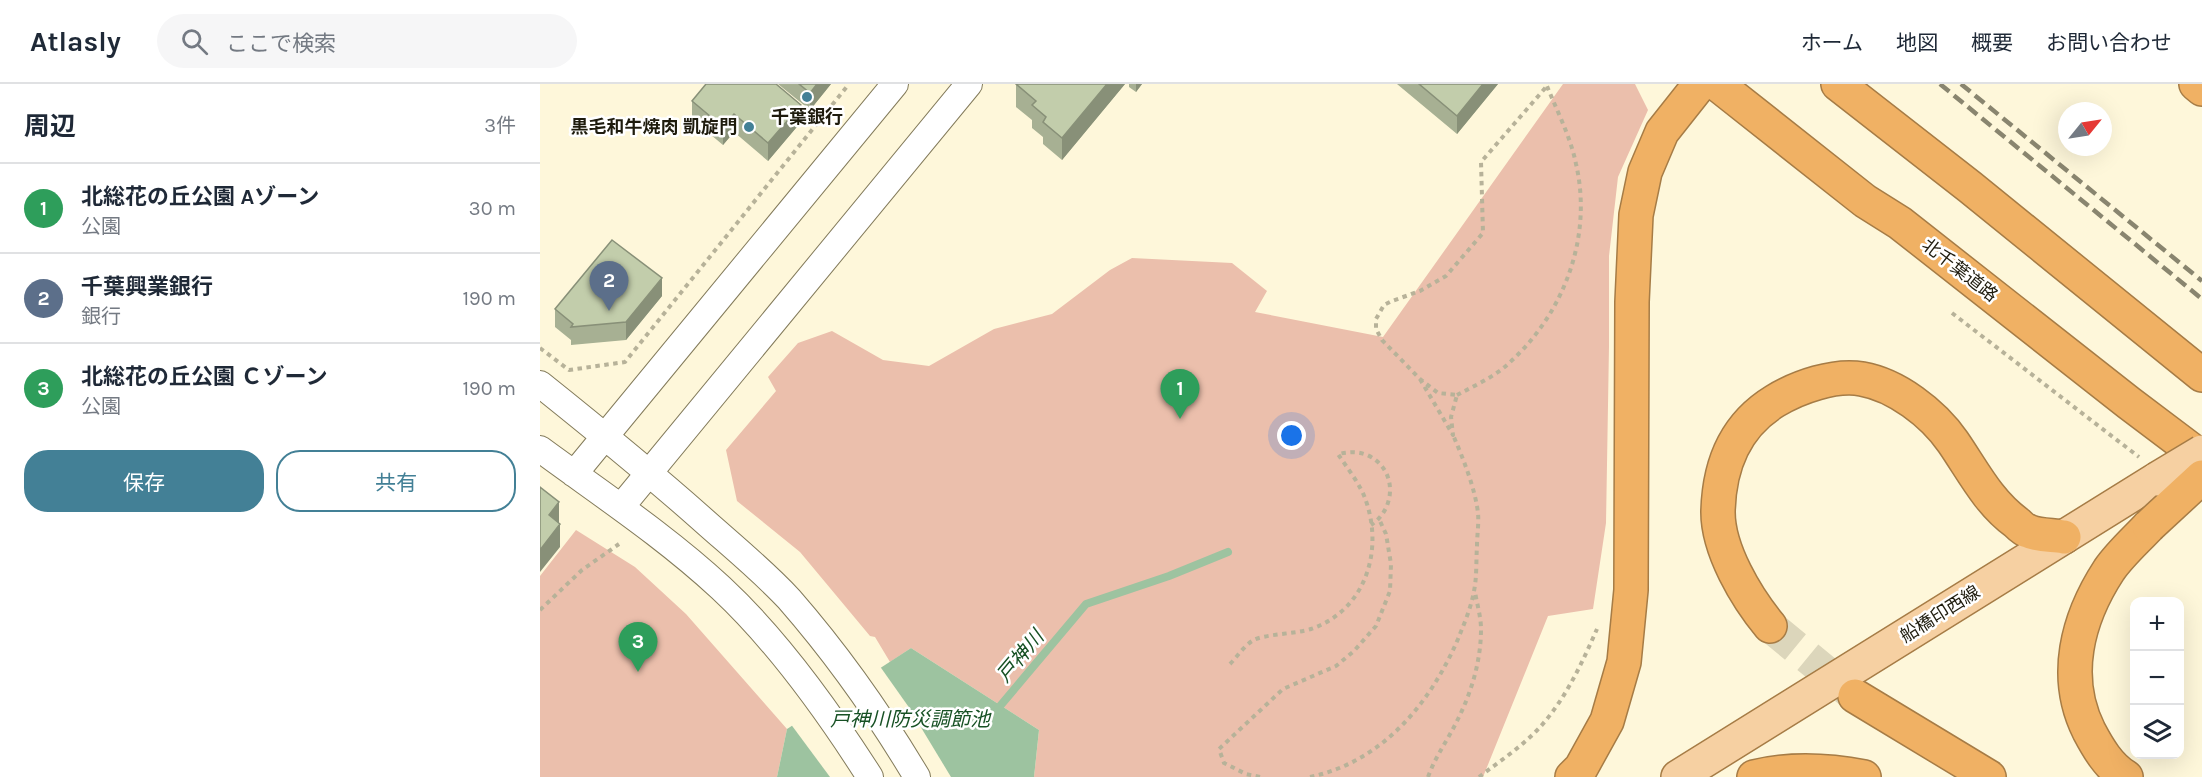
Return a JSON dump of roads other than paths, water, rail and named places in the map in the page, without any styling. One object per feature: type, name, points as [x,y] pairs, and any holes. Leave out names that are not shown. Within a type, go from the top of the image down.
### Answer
[{"type":"highway","points":[[1572,777],[1581,768],[1607,721],[1624,662],[1631,590],[1632,302],[1636,215],[1645,172],[1662,132],[1700,84]]},
{"type":"highway","name":"北千葉道路","points":[[1717,84],[1865,201],[1900,223],[2202,458]]},
{"type":"highway","points":[[1838,84],[1970,187],[2202,375]]},
{"type":"highway","points":[[2196,84],[2202,89]]},
{"type":"highway","points":[[1865,201],[1895,239],[2202,485]]},
{"type":"highway","points":[[1770,626],[1740,581],[1727,554],[1718,521],[1719,486],[1727,457],[1750,421],[1765,407],[1791,392],[1828,380],[1861,378],[1891,389],[1924,411],[1951,439],[2000,511],[2028,532],[2064,537]]},
{"type":"highway","points":[[2126,777],[2118,772],[2098,748],[2080,712],[2073,668],[2082,621],[2110,570],[2149,525],[2202,477]]},
{"type":"highway","points":[[1855,696],[1989,777]]},
{"type":"highway","points":[[1754,777],[1772,772],[1808,770],[1864,777]]},
{"type":"main road","name":"船橋印西線","points":[[1678,777],[2064,537],[2152,470],[2202,452]]},
{"type":"street","points":[[574,474],[895,84]]},
{"type":"street","points":[[621,507],[969,84]]},
{"type":"street","points":[[540,384],[649,472],[749,560],[788,599],[838,659],[917,777]]},
{"type":"street","points":[[540,449],[680,552],[722,589],[761,630],[805,684],[870,777]]},
{"type":"water","name":"戸神川防災調節池","points":[[911,648],[1039,730],[1034,777],[777,777],[787,729]]},
{"type":"waterway","name":"戸神川","points":[[995,712],[1086,604],[1169,576],[1228,552]]},
{"type":"tunnel","points":[[1770,626],[1855,696]]},
{"type":"railway","points":[[1940,84],[2202,299]]},
{"type":"railway","points":[[1961,84],[2202,281]]},
{"type":"place","name":"千葉銀行","points":[[807,97]]},
{"type":"place","name":"黒毛和牛焼肉 凱旋門","points":[[749,127]]},
{"type":"place","name":"千葉興業銀行","points":[[609,311]]},
{"type":"place","name":"北総花の丘公園 Aゾーン","points":[[1180,419]]},
{"type":"place","name":"北総花の丘公園 Ｃゾーン","points":[[638,672]]}]
